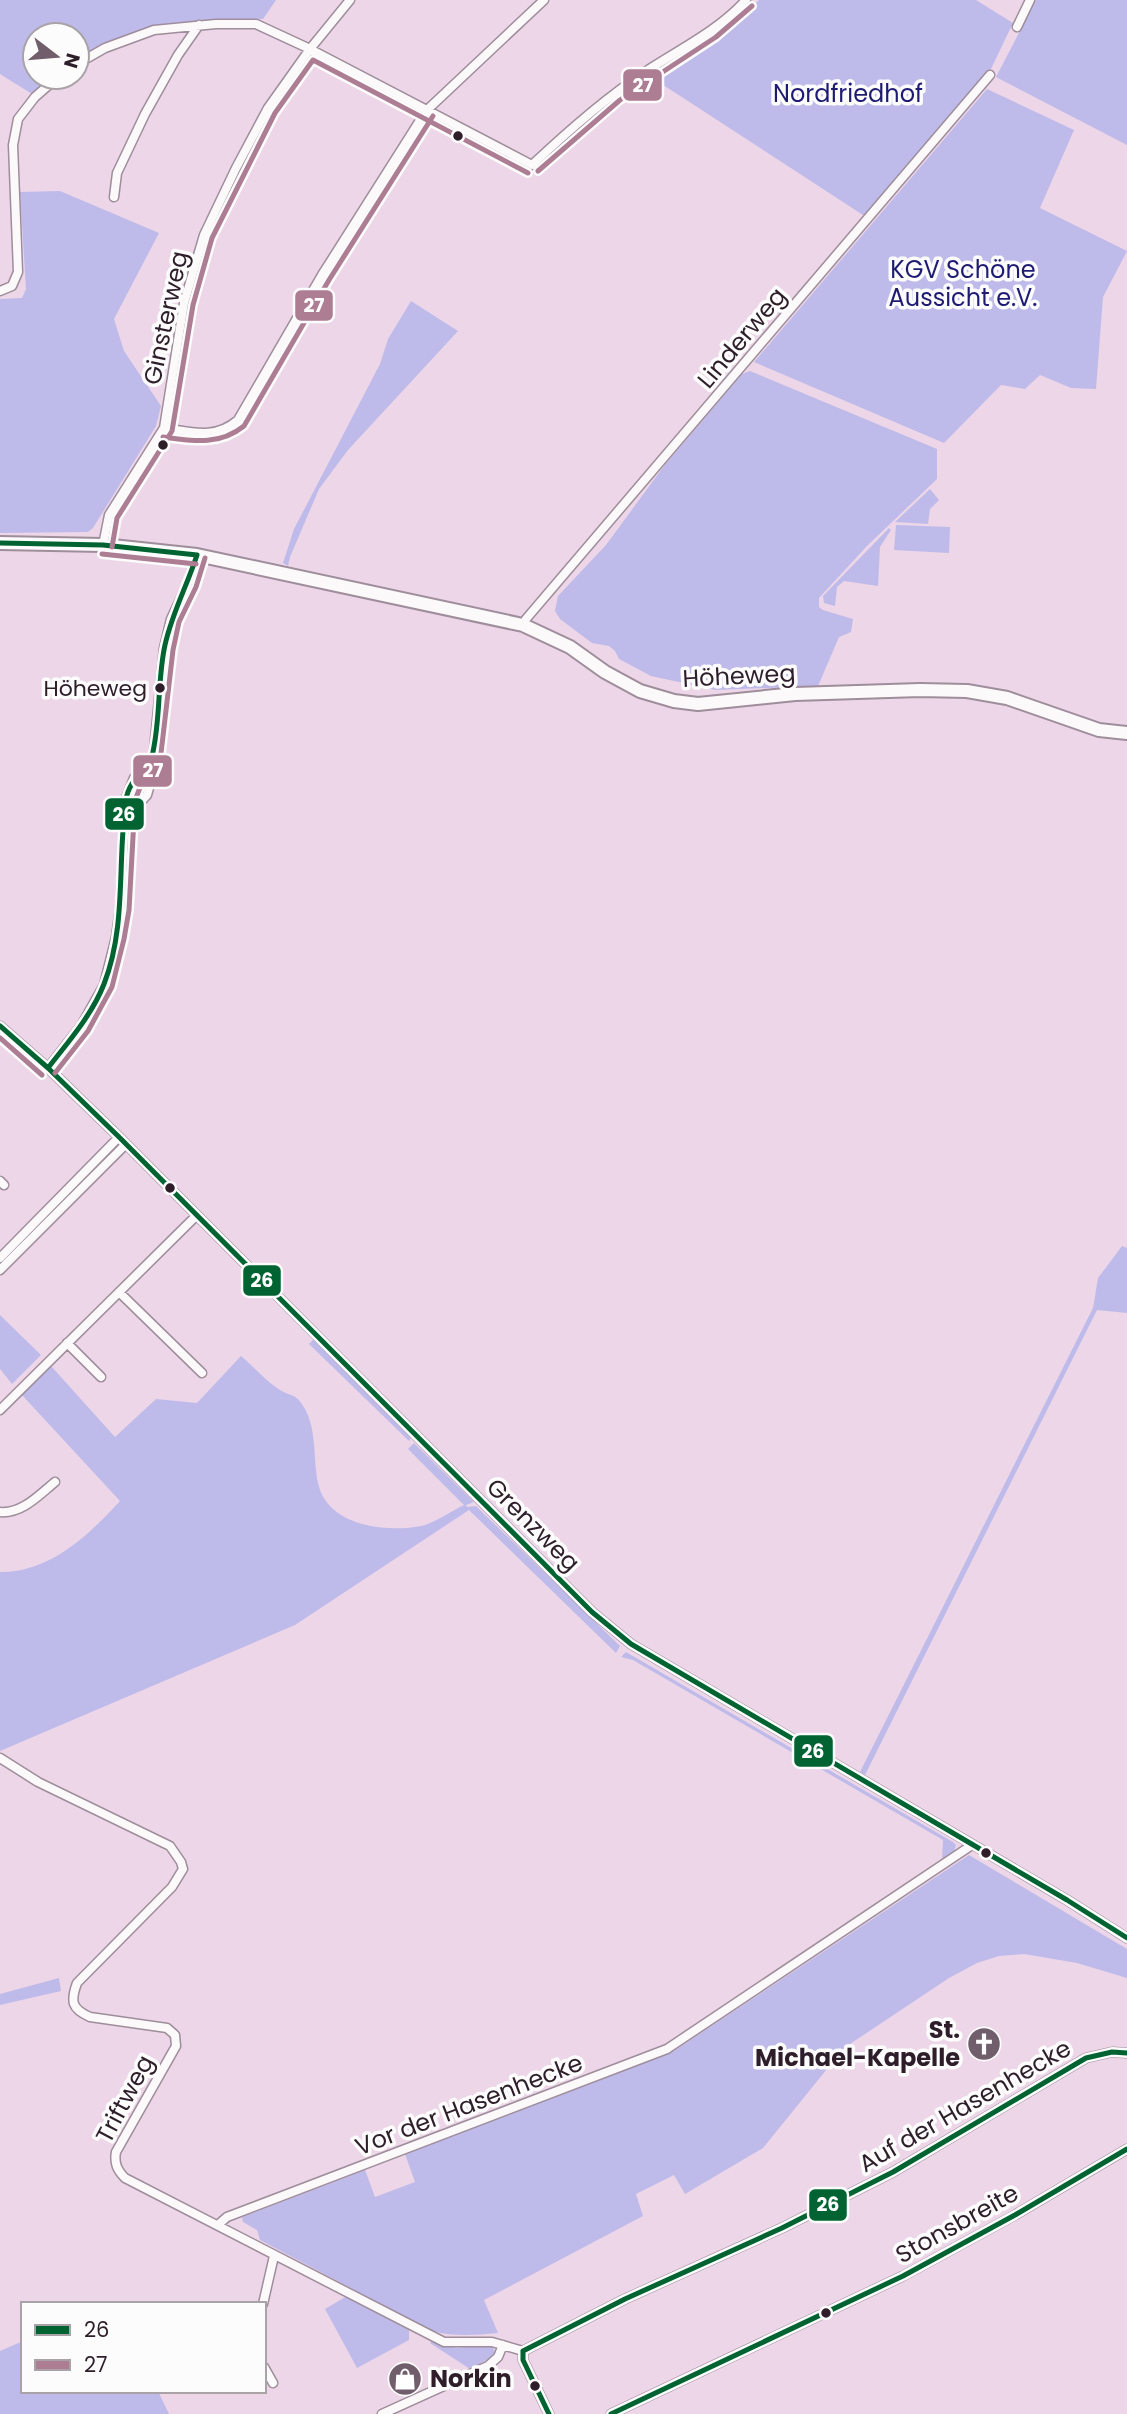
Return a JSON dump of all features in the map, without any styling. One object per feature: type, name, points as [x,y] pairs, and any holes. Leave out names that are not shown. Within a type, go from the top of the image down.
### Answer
[{"type":"street","name":"Ginsterweg","points":[[103,545],[109,515],[164,428],[184,303],[204,235],[268,108],[310,49],[350,0]]},
{"type":"street","points":[[164,428],[214,433],[229,428],[238,420],[322,275],[426,111],[544,0]]},
{"type":"street","points":[[91,56],[105,48],[155,30],[256,24],[310,49],[532,164],[568,130],[611,96],[719,26],[747,0]]},
{"type":"street","points":[[1017,27],[1030,0]]},
{"type":"street","points":[[114,197],[117,173],[145,114],[178,55],[199,26]]},
{"type":"street","name":"Linderweg","points":[[523,625],[990,75]]},
{"type":"street","points":[[0,291],[12,286],[18,272],[13,145],[18,119],[42,91]]},
{"type":"street","name":"Höheweg","points":[[0,543],[103,545],[197,555],[523,625],[570,647],[605,672],[640,691],[674,701],[698,704],[795,694],[967,691],[1007,698],[1099,730],[1127,733]]},
{"type":"street","points":[[124,819],[147,794],[151,781],[164,648],[171,619],[188,583],[197,555]]},
{"type":"street","points":[[48,1068],[81,1026],[104,985],[120,909],[128,787],[139,769],[152,758]]},
{"type":"street","name":"Grenzweg","points":[[0,1026],[119,1137],[592,1612],[631,1644],[1127,1938]]},
{"type":"street","points":[[0,1258],[119,1137]]},
{"type":"street","points":[[0,1270],[126,1144]]},
{"type":"street","points":[[0,1410],[197,1215]]},
{"type":"street","points":[[120,1293],[202,1373]]},
{"type":"street","points":[[67,1343],[101,1377]]},
{"type":"street","points":[[0,1513],[19,1510],[55,1482]]},
{"type":"street","name":"Triftweg","points":[[0,1758],[38,1782],[170,1846],[181,1861],[183,1869],[172,1887],[77,1983],[74,1993],[73,2004],[79,2012],[90,2017],[167,2028],[175,2035],[176,2046],[122,2140],[115,2160],[125,2178],[444,2342],[492,2342],[523,2351]]},
{"type":"street","name":"Vor der Hasenhecke","points":[[219,2224],[227,2217],[667,2049],[972,1845]]},
{"type":"street","name":"Auf der Hasenhecke","points":[[523,2351],[625,2299],[782,2228],[893,2172],[1086,2058],[1112,2052],[1127,2053]]},
{"type":"street","name":"Stonsbreite","points":[[611,2414],[893,2282],[1015,2216],[1127,2149]]},
{"type":"street","points":[[263,2302],[274,2256]]},
{"type":"street","points":[[382,2414],[488,2366],[498,2357],[503,2345]]},
{"type":"street","points":[[523,2351],[523,2360],[549,2414]]},
{"type":"street","points":[[266,2371],[273,2383]]},
{"type":"green space","points":[[0,0],[276,0],[263,19],[199,22],[103,45],[91,51],[91,21],[21,21],[21,87],[0,74]]},
{"type":"green space","name":"Nordfriedhof","points":[[759,0],[976,0],[1013,23],[990,71],[866,217],[654,79],[728,31]]},
{"type":"green space","name":"Nordfriedhof","points":[[1036,0],[1127,0],[1127,145],[996,77]]},
{"type":"green space","name":"KGV Schöne Aussicht e.V.","points":[[987,89],[1074,130],[1040,208],[1127,251],[1103,297],[1096,389],[1071,388],[1040,375],[1025,389],[1001,385],[944,443],[754,362]]},
{"type":"green space","points":[[60,191],[159,233],[114,319],[124,351],[161,406],[156,426],[88,532],[0,533],[0,299],[22,298],[26,289],[20,192]]},
{"type":"green space","points":[[411,301],[458,331],[348,450],[319,489],[288,566],[283,563],[294,529],[380,364],[388,339]]},
{"type":"green space","points":[[750,371],[937,449],[937,479],[867,546],[819,598],[819,607],[823,610],[853,619],[851,632],[839,637],[818,686],[716,690],[651,676],[619,659],[609,646],[592,643],[560,619],[555,611],[558,596],[606,545],[664,466],[742,374]]},
{"type":"green space","points":[[930,489],[939,500],[930,509],[928,524],[895,522]]},
{"type":"green space","points":[[896,525],[950,527],[949,553],[894,550]]},
{"type":"green space","points":[[889,528],[891,530],[880,547],[878,586],[844,581],[837,587],[835,606],[824,603],[823,596]]},
{"type":"green space","points":[[1122,1246],[1127,1248],[1127,1313],[1097,1310],[865,1775],[860,1772],[1093,1308],[1098,1278]]},
{"type":"green space","points":[[0,1315],[41,1355],[12,1384],[0,1369]]},
{"type":"green space","points":[[314,1339],[411,1438],[409,1441],[309,1344]]},
{"type":"green space","points":[[241,1356],[272,1384],[302,1403],[313,1436],[318,1483],[333,1509],[345,1517],[375,1527],[407,1528],[432,1522],[464,1505],[408,1449],[414,1443],[474,1502],[466,1505],[467,1507],[476,1506],[620,1646],[616,1653],[469,1510],[295,1625],[0,1751],[0,1572],[35,1566],[67,1550],[95,1527],[120,1501],[22,1395],[51,1366],[115,1437],[156,1399],[197,1403]]},
{"type":"green space","points":[[626,1652],[953,1842],[956,1845],[954,1852],[942,1860],[943,1840],[633,1660],[621,1657]]},
{"type":"green space","points":[[969,1855],[1127,1949],[1127,1978],[1077,1963],[1024,1954],[999,1956],[977,1963],[949,1978],[844,2048],[763,2148],[685,2194],[674,2175],[636,2194],[643,2216],[484,2300],[498,2333],[457,2335],[432,2331],[260,2240],[257,2230],[243,2222],[242,2217],[365,2170],[375,2197],[415,2182],[405,2154],[674,2051]]},
{"type":"green space","points":[[59,1978],[61,1991],[0,2005],[0,1994]]},
{"type":"green space","points":[[347,2296],[409,2330],[409,2340],[357,2368],[325,2309]]},
{"type":"green space","points":[[432,2341],[457,2348],[487,2344],[495,2352],[492,2357],[470,2369],[430,2343]]},
{"type":"green space","points":[[21,2342],[21,2393],[159,2393],[169,2414],[0,2414],[0,2351]]},
{"type":"transit line","name":"27","points":[[538,171],[620,100],[716,37],[752,6]]},
{"type":"transit line","name":"27","points":[[112,547],[117,518],[172,431],[193,305],[212,238],[275,113],[313,60],[528,173]]},
{"type":"transit line","name":"27","points":[[163,437],[195,441],[215,439],[225,437],[244,426],[329,280],[433,116]]},
{"type":"transit line","name":"26","points":[[0,543],[103,545],[197,555]]},
{"type":"transit line","name":"27","points":[[102,554],[196,564]]},
{"type":"transit line","name":"26","points":[[48,1068],[93,1007],[111,962],[119,916],[126,800],[131,786],[152,756],[165,645],[197,555]]},
{"type":"transit line","name":"27","points":[[55,1073],[88,1031],[112,987],[129,910],[135,800],[142,783],[160,762],[173,650],[179,622],[196,587],[205,558]]},
{"type":"transit line","name":"26","points":[[0,1026],[119,1137],[592,1612],[631,1644],[1127,1938]]},
{"type":"transit line","name":"27","points":[[0,1038],[42,1075]]},
{"type":"transit line","name":"26","points":[[523,2351],[625,2299],[782,2228],[893,2172],[1086,2058],[1112,2052],[1127,2053]]},
{"type":"transit line","name":"26","points":[[611,2414],[903,2276],[1015,2215],[1127,2149]]},
{"type":"transit line","name":"26","points":[[523,2351],[523,2360],[549,2414]]},
{"type":"place","name":"Höheweg","points":[[160,688]]},
{"type":"place","name":"St. Michael-Kapelle","points":[[984,2044]]},
{"type":"place","name":"Norkin","points":[[405,2379]]}]
